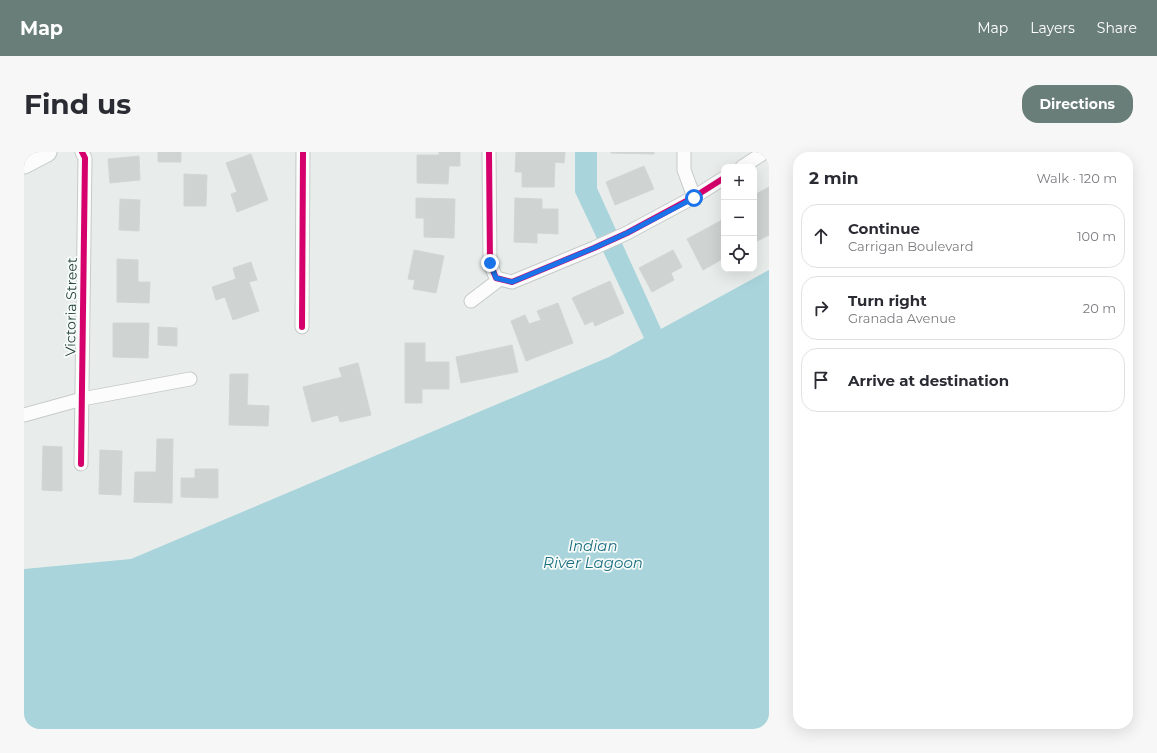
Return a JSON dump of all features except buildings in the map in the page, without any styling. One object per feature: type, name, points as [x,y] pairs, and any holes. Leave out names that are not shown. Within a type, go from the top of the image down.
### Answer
[{"type":"street","points":[[24,164],[48,152]]},
{"type":"street","name":"Victoria Street","points":[[81,464],[86,158],[82,152]]},
{"type":"street","points":[[302,327],[303,152]]},
{"type":"street","points":[[489,152],[490,263],[498,278],[512,282],[627,233],[694,198],[721,180]]},
{"type":"street","points":[[684,152],[684,170],[694,198]]},
{"type":"street","points":[[747,164],[765,152]]},
{"type":"street","points":[[471,301],[498,278]]},
{"type":"street","points":[[24,415],[82,399],[190,379]]},
{"type":"water","name":"Indian River Lagoon","points":[[575,152],[597,152],[597,188],[661,329],[769,270],[769,729],[24,729],[24,569],[131,559],[609,357],[644,338],[575,192]]},
{"type":"cycle path","points":[[81,464],[85,158],[82,152]]},
{"type":"cycle path","points":[[302,327],[303,152]]},
{"type":"cycle path","points":[[489,152],[490,263],[496,278],[512,282],[627,233],[694,197],[721,180]]},
{"type":"route","points":[[490,263],[496,278],[512,282],[627,233],[694,198]]}]
